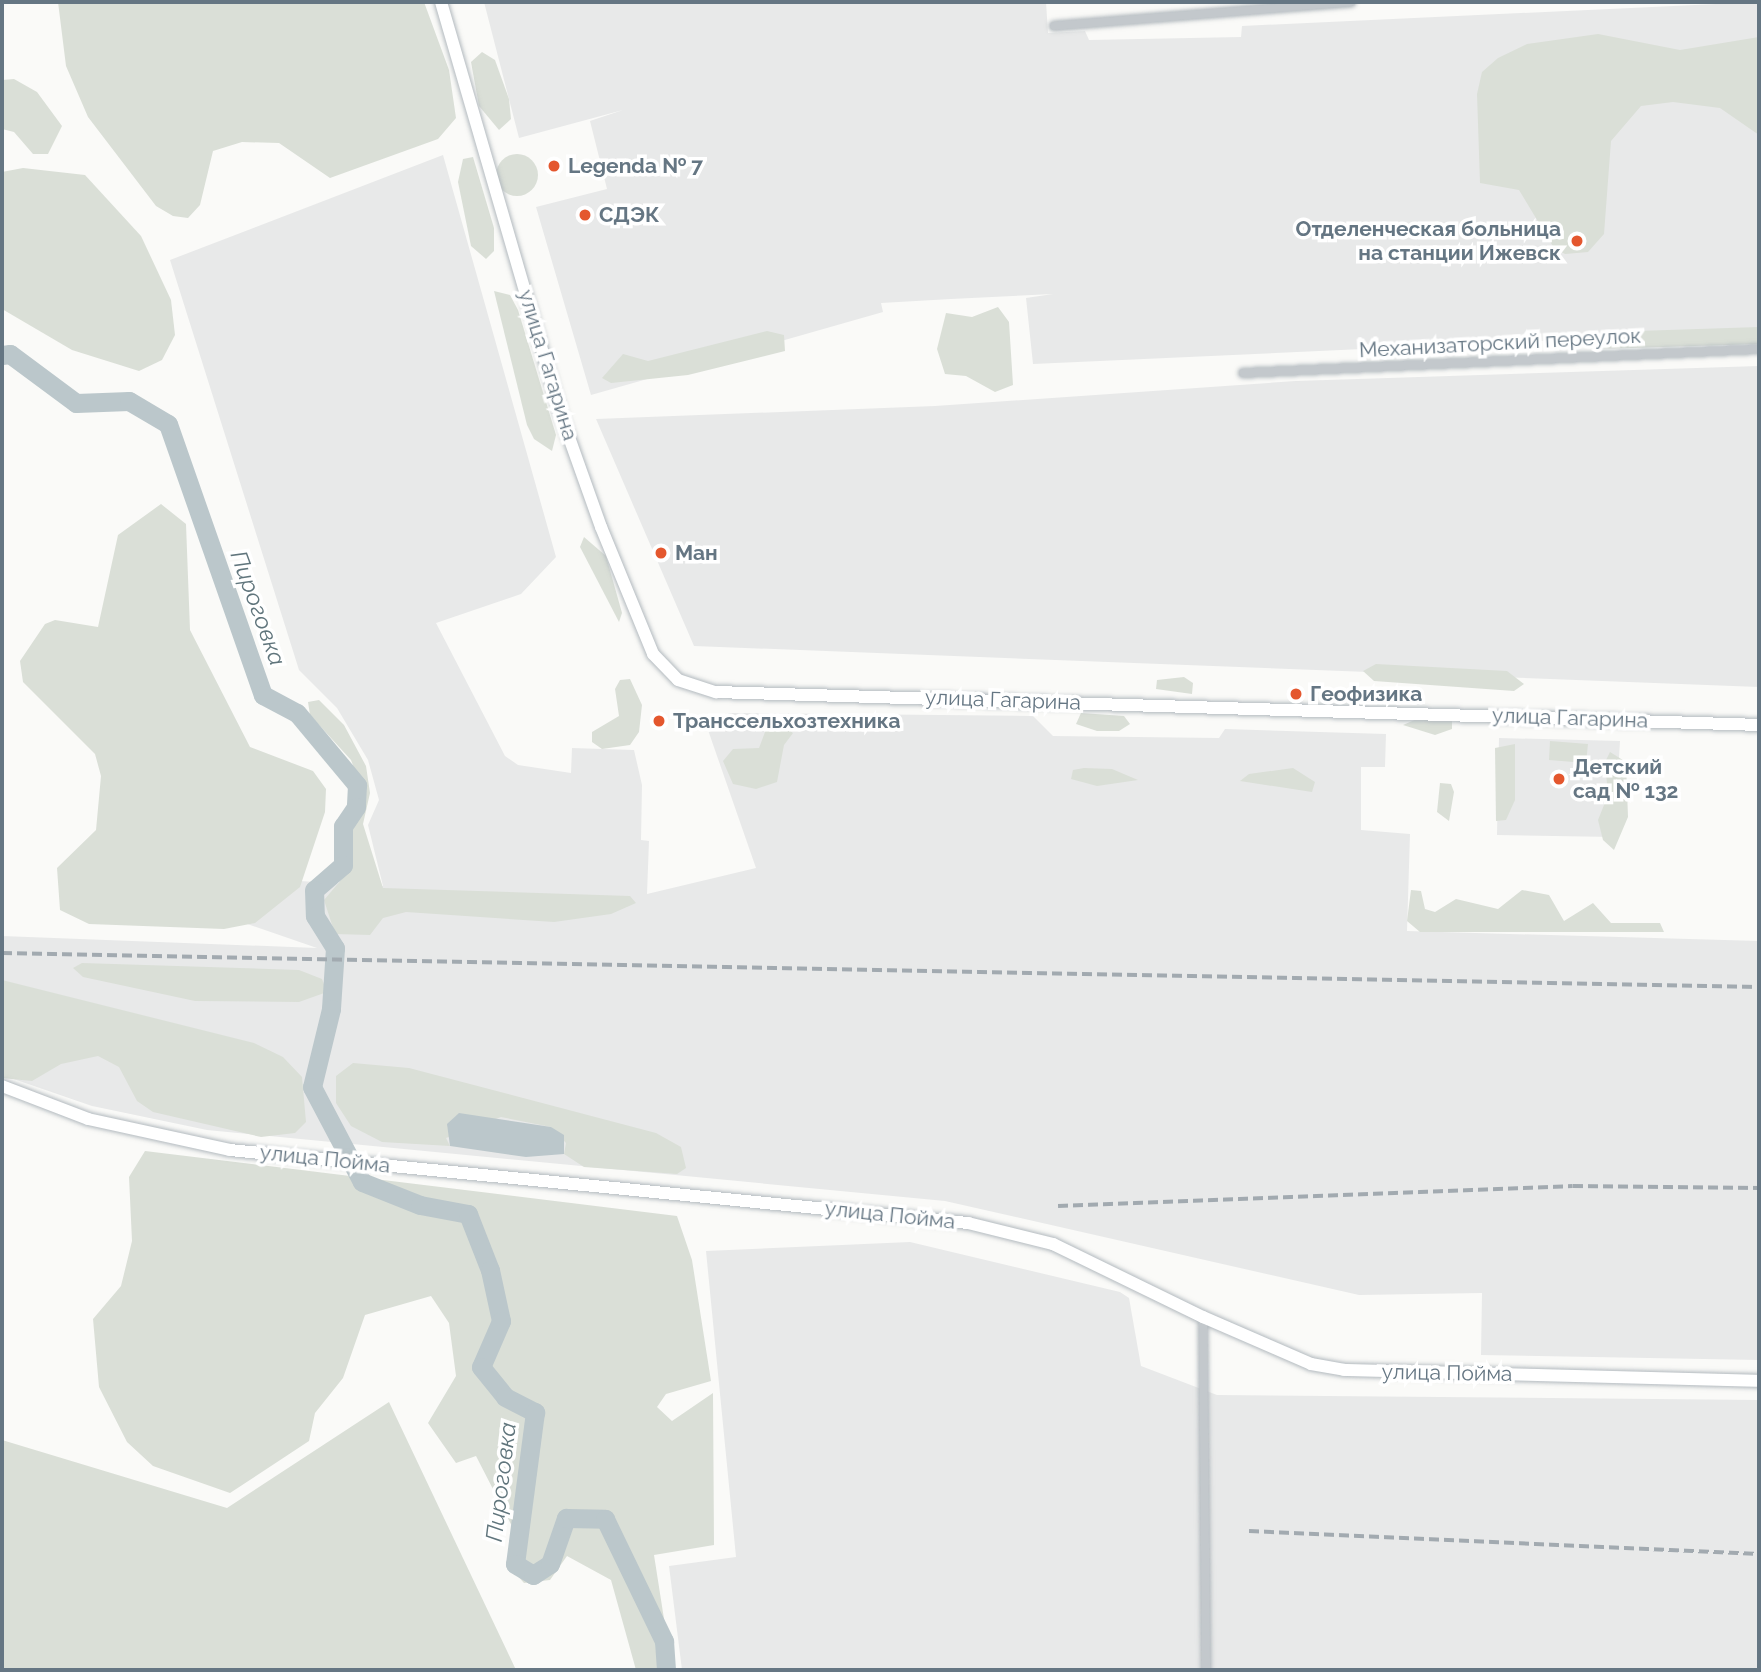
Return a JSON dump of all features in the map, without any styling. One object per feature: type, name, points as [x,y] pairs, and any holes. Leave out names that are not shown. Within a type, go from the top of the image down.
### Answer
[{"type":"main road","name":"улица Гагарина","points":[[441,2],[587,489],[653,654],[678,680],[716,692],[1759,725]]},
{"type":"main road","name":"улица Пойма","points":[[2,1086],[88,1119],[230,1150],[968,1223],[1053,1244],[1203,1317],[1311,1364],[1344,1370],[1759,1381]]},
{"type":"street","points":[[1054,26],[1351,2]]},
{"type":"street","name":"Механизаторский переулок","points":[[1242,373],[1759,349]]},
{"type":"street","points":[[1203,1317],[1206,1670]]},
{"type":"shaded area","points":[[58,2],[424,2],[449,70],[456,118],[438,139],[330,178],[279,143],[242,142],[213,151],[200,205],[188,218],[173,216],[156,206],[88,117],[66,66]]},
{"type":"shaded area","points":[[484,2],[1046,2],[1048,33],[1085,31],[1089,40],[1241,37],[1242,26],[1759,2],[1759,331],[1033,364],[1026,298],[1053,294],[951,299],[881,303],[883,312],[591,395],[536,207],[607,189],[590,121],[623,110],[519,138]]},
{"type":"shaded area","points":[[1598,34],[1680,50],[1759,37],[1759,135],[1720,108],[1673,102],[1641,106],[1611,141],[1604,234],[1588,252],[1565,254],[1554,248],[1519,190],[1480,183],[1477,94],[1482,72],[1498,58],[1527,44]]},
{"type":"shaded area","points":[[482,52],[495,60],[509,99],[511,119],[499,130],[479,106],[471,62]]},
{"type":"shaded area","points":[[14,79],[37,92],[62,126],[48,154],[33,154],[14,132],[2,129],[2,80]]},
{"type":"shaded area","points":[[517,154],[532,160],[538,175],[532,190],[517,196],[502,190],[496,175],[502,160]]},
{"type":"shaded area","points":[[443,155],[556,557],[521,594],[436,623],[505,756],[518,765],[571,773],[572,748],[634,750],[642,785],[641,840],[649,841],[647,894],[756,868],[708,730],[729,713],[1033,716],[1053,736],[1219,738],[1225,729],[1386,734],[1385,767],[1361,767],[1361,830],[1410,834],[1407,931],[1759,941],[1759,1360],[1481,1355],[1482,1293],[1359,1295],[945,1201],[207,1130],[92,1106],[2,1075],[2,936],[317,948],[198,907],[200,875],[383,886],[368,825],[379,800],[368,760],[337,708],[299,670],[170,260]]},
{"type":"shaded area","points":[[473,157],[494,228],[494,251],[486,259],[471,246],[458,182],[463,159]]},
{"type":"shaded area","points":[[23,168],[85,175],[141,236],[171,300],[175,335],[162,360],[139,371],[72,350],[2,309],[2,172]]},
{"type":"shaded area","points":[[494,291],[510,295],[518,310],[556,435],[552,451],[534,439],[527,425]]},
{"type":"shaded area","points":[[998,307],[1009,322],[1013,385],[995,392],[966,376],[945,374],[937,349],[946,313],[972,317]]},
{"type":"shaded area","points":[[1759,327],[1759,344],[1598,349],[1582,339],[1607,332]]},
{"type":"shaded area","points":[[767,331],[784,335],[785,351],[688,375],[611,383],[602,378],[623,354],[648,361]]},
{"type":"shaded area","points":[[1759,366],[1759,687],[694,646],[596,419],[935,406],[1296,381]]},
{"type":"shaded area","points":[[161,504],[186,524],[190,630],[250,747],[313,771],[326,789],[325,812],[300,887],[255,923],[224,929],[89,924],[60,910],[57,868],[96,830],[101,776],[95,754],[23,682],[20,661],[45,624],[55,620],[98,627],[118,535]]},
{"type":"shaded area","points":[[584,537],[606,556],[622,613],[619,622],[580,547]]},
{"type":"shaded area","points":[[1376,664],[1507,671],[1524,684],[1514,691],[1374,681],[1363,671]]},
{"type":"shaded area","points":[[1184,677],[1193,683],[1192,694],[1156,689],[1157,680]]},
{"type":"shaded area","points":[[630,679],[642,705],[639,732],[630,745],[602,749],[592,742],[592,732],[619,716],[615,689],[620,680]]},
{"type":"shaded area","points":[[319,700],[344,725],[366,766],[370,793],[363,824],[383,888],[630,896],[636,903],[611,914],[554,922],[406,912],[383,918],[370,935],[335,934],[324,900],[347,873],[348,830],[361,787],[351,760],[310,715],[308,702]]},
{"type":"shaded area","points":[[1081,713],[1124,716],[1130,724],[1119,731],[1097,731],[1076,724]]},
{"type":"shaded area","points":[[771,716],[793,733],[784,745],[777,782],[756,789],[733,784],[723,761],[733,749],[759,748]]},
{"type":"shaded area","points":[[1419,718],[1452,721],[1452,729],[1435,735],[1403,725]]},
{"type":"shaded area","name":"Детский сад № 132","points":[[1499,738],[1620,741],[1614,837],[1497,835]]},
{"type":"shaded area","points":[[1550,741],[1588,744],[1586,763],[1549,760]]},
{"type":"shaded area","points":[[1515,744],[1515,800],[1506,820],[1496,821],[1495,748]]},
{"type":"shaded area","points":[[1610,752],[1626,762],[1628,817],[1614,850],[1603,840],[1598,820],[1608,795],[1605,762]]},
{"type":"shaded area","points":[[1293,768],[1315,782],[1312,792],[1240,781],[1249,774]]},
{"type":"shaded area","points":[[1112,769],[1138,780],[1097,786],[1071,779],[1073,770]]},
{"type":"shaded area","points":[[1440,783],[1451,784],[1454,792],[1449,821],[1437,812]]},
{"type":"shaded area","points":[[1411,890],[1421,891],[1425,909],[1435,912],[1456,899],[1498,909],[1522,890],[1549,895],[1564,921],[1593,903],[1611,923],[1660,923],[1664,932],[1420,932],[1407,921]]},
{"type":"shaded area","points":[[82,963],[299,970],[322,979],[327,992],[299,1002],[195,1001],[83,977],[73,968]]},
{"type":"shaded area","points":[[2,980],[254,1043],[283,1057],[302,1077],[306,1122],[295,1133],[261,1137],[153,1112],[137,1101],[119,1067],[98,1056],[61,1064],[32,1081],[2,1078]]},
{"type":"shaded area","points":[[353,1063],[409,1068],[656,1133],[681,1147],[686,1168],[677,1174],[584,1167],[564,1154],[566,1143],[551,1127],[501,1117],[446,1138],[450,1146],[382,1142],[351,1126],[336,1103],[336,1076]]},
{"type":"shaded area","points":[[459,1113],[551,1127],[564,1135],[564,1154],[526,1157],[450,1146],[447,1124]]},
{"type":"shaded area","points":[[145,1151],[677,1216],[692,1260],[711,1381],[666,1394],[657,1407],[672,1421],[713,1393],[714,1545],[654,1555],[672,1670],[636,1670],[611,1580],[567,1556],[550,1580],[524,1583],[507,1564],[517,1536],[476,1456],[456,1463],[428,1423],[456,1376],[449,1323],[431,1296],[365,1315],[343,1378],[315,1413],[309,1441],[230,1493],[153,1466],[127,1442],[99,1387],[93,1319],[121,1286],[132,1241],[129,1177]]},
{"type":"shaded area","points":[[910,1242],[1120,1292],[1129,1298],[1141,1366],[1217,1395],[1759,1400],[1759,1670],[682,1670],[669,1566],[736,1557],[706,1251]]},
{"type":"shaded area","points":[[389,1402],[516,1670],[2,1670],[2,1440],[227,1508]]},
{"type":"waterway","name":"Пироговка","points":[[2,355],[10,354],[76,403],[129,401],[168,424],[263,695],[297,713],[357,785],[356,807],[343,826],[343,865],[314,890],[315,916],[335,948],[331,1009],[312,1087],[362,1182],[420,1205],[468,1214],[490,1270],[501,1321],[481,1367],[505,1397],[535,1412],[515,1564],[533,1575],[550,1564],[566,1518],[605,1519],[664,1641],[666,1670]]},
{"type":"railway","points":[[2,953],[1759,987]]},
{"type":"railway","points":[[1058,1206],[1573,1186],[1759,1188]]},
{"type":"railway","points":[[1249,1531],[1759,1554]]},
{"type":"place","name":"Legenda № 7","points":[[554,166]]},
{"type":"place","name":"СДЭК","points":[[585,215]]},
{"type":"place","name":"Отделенческая больница на станции Ижевск","points":[[1577,241]]},
{"type":"place","name":"Ман","points":[[661,553]]},
{"type":"place","name":"Геофизика","points":[[1296,694]]},
{"type":"place","name":"Транссельхозтехника","points":[[659,721]]},
{"type":"place","name":"Детский сад № 132","points":[[1559,779]]}]
